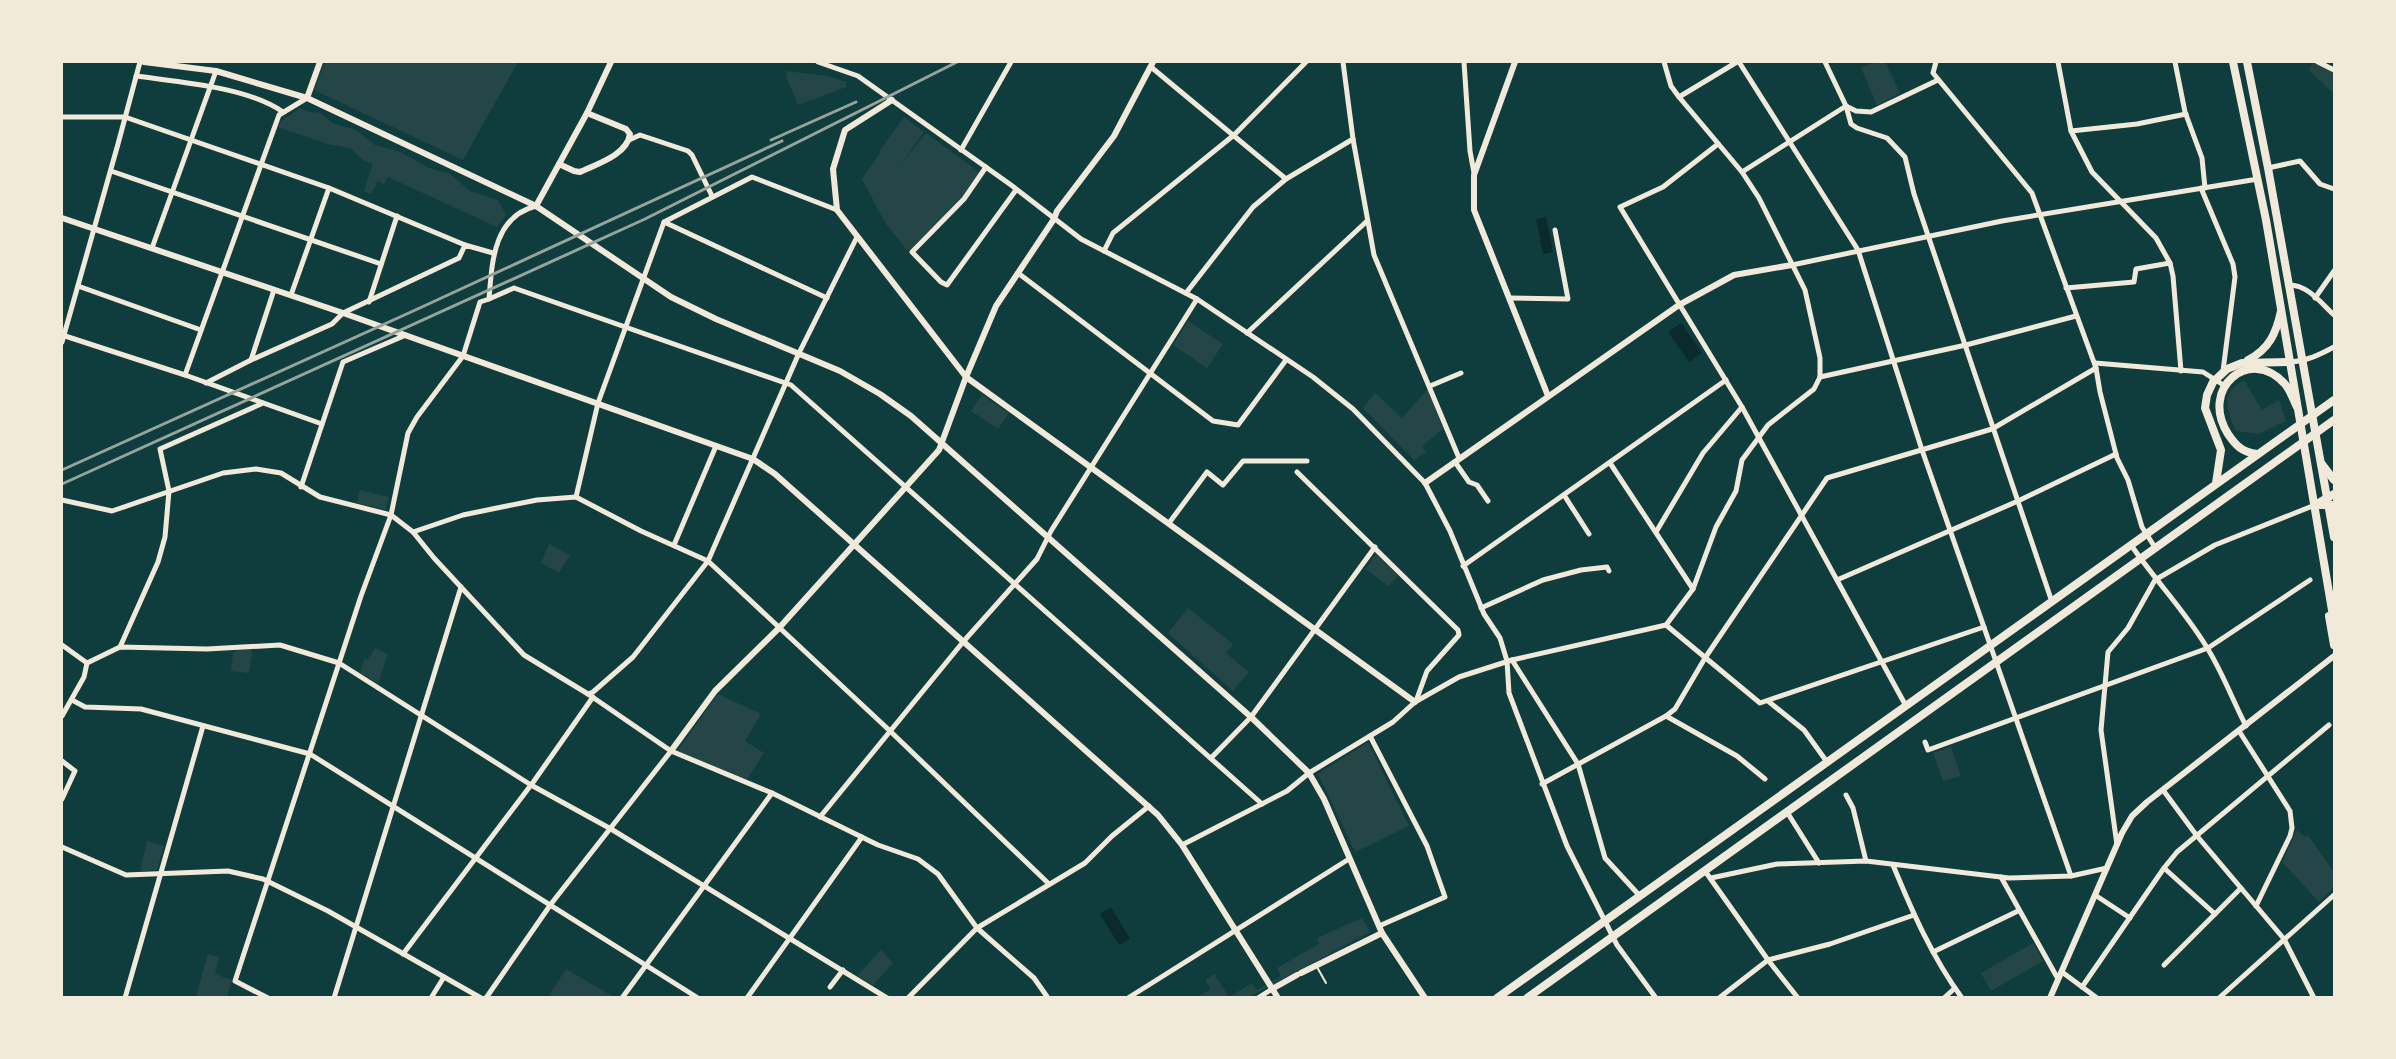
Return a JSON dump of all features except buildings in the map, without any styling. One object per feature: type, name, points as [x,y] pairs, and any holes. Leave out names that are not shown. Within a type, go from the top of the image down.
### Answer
[{"type":"main road","points":[[2234,62],[2258,179],[2334,622]]},
{"type":"main road","points":[[2247,62],[2321,463],[2331,495],[2334,537]]},
{"type":"main road","points":[[2216,483],[2221,450],[2205,408],[2209,388],[2223,372],[2268,346],[2281,311]]},
{"type":"main road","points":[[2242,363],[2290,362]]},
{"type":"main road","points":[[2257,454],[2243,451],[2238,447],[2224,426],[2218,406],[2221,393],[2228,383],[2237,374],[2250,369],[2269,373],[2283,382],[2297,407]]},
{"type":"main road","points":[[1497,998],[2331,402]]},
{"type":"main road","points":[[1527,998],[1708,874],[1787,812],[2332,422]]},
{"type":"main road","points":[[2321,463],[2334,480]]},
{"type":"main road","points":[[2315,505],[2331,495]]},
{"type":"main road","points":[[2315,505],[2332,505]]},
{"type":"main road","points":[[2329,586],[2328,612],[2334,645]]},
{"type":"street","points":[[140,62],[62,338],[185,375],[322,424]]},
{"type":"street","points":[[144,62],[216,70],[307,98],[536,206],[559,219],[561,223],[671,297],[716,319],[800,353],[880,394],[941,443],[1251,717],[1309,773],[1321,793],[1381,929],[1425,998]]},
{"type":"street","points":[[185,375],[279,115],[307,98],[320,62]]},
{"type":"street","points":[[489,298],[493,253],[507,224],[524,209],[536,206],[587,113],[611,62]]},
{"type":"street","points":[[818,62],[839,65],[858,76],[986,167],[1081,239],[1197,299],[1313,377],[1353,409],[1425,483],[1449,531],[1481,608],[1500,638],[1509,661],[1578,764],[1605,858],[1640,895]]},
{"type":"street","points":[[961,150],[1011,62]]},
{"type":"street","points":[[1104,251],[1113,233],[1234,135],[1306,62]]},
{"type":"street","points":[[1343,62],[1353,139],[1374,255],[1430,386],[1457,460],[1469,482],[1477,485],[1488,501]]},
{"type":"street","points":[[1464,62],[1470,151],[1474,175],[1474,210],[1548,396]]},
{"type":"street","points":[[1474,175],[1515,62]]},
{"type":"street","points":[[1182,845],[1291,789],[1309,773],[1393,722],[1416,702],[1459,677],[1509,661],[1666,625],[1693,589],[1716,527],[1736,491],[1742,460],[1768,425],[1814,389],[1820,377],[1820,358],[1805,290],[1760,198],[1742,172],[1671,86],[1664,62]]},
{"type":"street","points":[[1679,97],[1738,62],[1791,141],[1858,250],[1922,450],[2071,876]]},
{"type":"street","points":[[1825,62],[1846,106],[1851,124],[1887,138],[1905,157],[1928,237],[2052,602]]},
{"type":"street","points":[[1936,62],[1933,73],[1938,80],[2032,193],[2096,366],[2100,392],[2116,454],[2145,534],[2156,549]]},
{"type":"street","points":[[2058,62],[2071,131],[2092,172],[2156,238],[2170,263],[2181,371]]},
{"type":"street","points":[[2175,62],[2186,114],[2202,158],[2203,188],[2233,264],[2235,277],[2223,372],[2228,383]]},
{"type":"street","points":[[2318,62],[2334,70]]},
{"type":"street","points":[[486,998],[551,904],[715,691],[779,628],[939,450],[996,306],[1057,211],[1114,136],[1152,64],[1286,179]]},
{"type":"street","points":[[152,248],[216,70]]},
{"type":"street","points":[[136,76],[210,86],[271,104],[283,112]]},
{"type":"street","points":[[1846,106],[1856,111],[1871,112],[1938,80]]},
{"type":"street","points":[[892,100],[844,130],[833,169],[837,210],[966,377],[1416,702]]},
{"type":"street","points":[[1742,172],[1846,106]]},
{"type":"street","points":[[587,113],[626,129],[630,134],[629,140]]},
{"type":"street","points":[[2071,131],[2137,124],[2186,114]]},
{"type":"street","points":[[62,117],[125,117],[329,188],[465,245],[493,253]]},
{"type":"street","points":[[559,164],[580,172],[614,155],[629,140],[640,135],[692,155],[712,196]]},
{"type":"street","points":[[1186,293],[1253,207],[1286,179],[1353,139]]},
{"type":"street","points":[[1718,144],[1663,187],[1620,207],[1742,407],[1906,706]]},
{"type":"street","points":[[2268,168],[2300,160],[2310,176],[2320,184],[2334,189]]},
{"type":"street","points":[[986,167],[964,199],[912,252],[941,282],[947,285],[1016,190]]},
{"type":"street","points":[[111,171],[381,264]]},
{"type":"street","points":[[576,497],[598,403],[624,326],[664,222],[752,177],[837,210]]},
{"type":"street","points":[[1425,483],[1679,305],[1734,275],[2002,221],[2258,179]]},
{"type":"street","points":[[291,295],[329,188]]},
{"type":"street","points":[[369,302],[397,216]]},
{"type":"street","points":[[62,218],[343,313],[753,459],[775,474],[853,546],[1149,806],[1182,845],[1278,998]]},
{"type":"street","points":[[1247,333],[1367,221]]},
{"type":"street","points":[[664,222],[827,298]]},
{"type":"street","points":[[1509,298],[1568,299],[1555,230]]},
{"type":"street","points":[[403,954],[531,785],[593,692],[633,657],[708,561],[786,382],[857,237]]},
{"type":"street","points":[[206,383],[332,324],[343,313],[459,258],[465,245]]},
{"type":"street","points":[[2067,288],[2134,282],[2136,269],[2170,263]]},
{"type":"street","points":[[2315,298],[2334,270]]},
{"type":"street","points":[[1018,273],[1213,421],[1238,425],[1286,360]]},
{"type":"street","points":[[2288,285],[2296,284],[2307,290],[2334,315]]},
{"type":"street","points":[[78,286],[201,330]]},
{"type":"street","points":[[268,998],[235,981],[339,663],[391,515],[408,433],[417,417],[463,356],[480,302],[514,288],[786,382],[1262,804]]},
{"type":"street","points":[[251,360],[274,290]]},
{"type":"street","points":[[820,817],[963,642],[1037,559],[1047,537],[1090,467],[1197,299]]},
{"type":"street","points":[[1820,377],[1966,345],[2076,316]]},
{"type":"street","points":[[301,487],[343,362],[405,335]]},
{"type":"street","points":[[2290,362],[2317,357],[2334,347]]},
{"type":"street","points":[[1542,784],[1675,709],[1705,658],[1827,478],[1992,429],[2096,366],[2204,372],[2228,383]]},
{"type":"street","points":[[1430,386],[1461,373]]},
{"type":"street","points":[[1463,566],[1726,380]]},
{"type":"street","points":[[120,647],[158,562],[165,537],[169,491],[160,449],[261,404]]},
{"type":"street","points":[[1656,532],[1702,453],[1742,407]]},
{"type":"street","points":[[674,545],[716,446]]},
{"type":"street","points":[[1837,580],[2018,501],[2116,454]]},
{"type":"street","points":[[1169,523],[1207,472],[1223,485],[1243,461],[1306,461]]},
{"type":"street","points":[[1610,463],[1693,589]]},
{"type":"street","points":[[62,500],[112,511],[223,473],[256,469],[281,473],[320,497],[391,515],[413,532],[524,655],[591,695],[671,751],[772,793],[878,845],[918,859],[938,874],[977,928],[1034,978],[1048,998]]},
{"type":"street","points":[[1297,472],[1458,630],[1459,635],[1427,671],[1416,702]]},
{"type":"street","points":[[1564,495],[1589,534]]},
{"type":"street","points":[[413,532],[463,515],[537,500],[576,497],[641,531],[708,561],[1049,884]]},
{"type":"street","points":[[2117,845],[2101,730],[2108,652],[2128,628],[2155,580],[2215,545],[2315,505]]},
{"type":"street","points":[[2131,545],[2208,648],[2246,726]]},
{"type":"street","points":[[1211,758],[1251,717],[1375,547]]},
{"type":"street","points":[[1481,608],[1543,580],[1581,570],[1607,567],[1609,572]]},
{"type":"street","points":[[1925,742],[1928,750],[2208,648],[2310,580]]},
{"type":"street","points":[[334,998],[461,587]]},
{"type":"street","points":[[1666,625],[1760,703],[1881,660],[1984,627]]},
{"type":"street","points":[[62,645],[87,663]]},
{"type":"street","points":[[87,663],[120,647],[207,649],[280,645],[339,663],[531,785],[704,885],[886,998]]},
{"type":"street","points":[[2050,998],[2132,816],[2334,656]]},
{"type":"street","points":[[1509,661],[1509,693],[1567,846],[1613,937],[1656,998]]},
{"type":"street","points":[[62,716],[84,677],[87,663]]},
{"type":"street","points":[[72,700],[86,706],[141,709],[310,754],[698,998]]},
{"type":"street","points":[[1768,701],[1804,730],[1827,762]]},
{"type":"street","points":[[1666,716],[1737,756],[1765,779]]},
{"type":"street","points":[[2082,987],[2164,868],[2197,836],[2329,725]]},
{"type":"street","points":[[125,998],[203,726]]},
{"type":"street","points":[[2239,731],[2290,811],[2292,828],[2256,906]]},
{"type":"street","points":[[1258,998],[1381,929],[1445,897],[1427,846],[1370,736]]},
{"type":"street","points":[[62,761],[75,771],[62,799]]},
{"type":"street","points":[[2163,790],[2197,836],[2284,939],[2314,998]]},
{"type":"street","points":[[622,998],[772,793]]},
{"type":"street","points":[[1846,795],[1853,808],[1866,861]]},
{"type":"street","points":[[908,998],[977,928],[1084,863],[1112,836],[1149,806]]},
{"type":"street","points":[[1787,812],[1819,863]]},
{"type":"street","points":[[747,998],[862,837]]},
{"type":"street","points":[[62,847],[126,875],[228,871],[267,881],[357,928],[480,998]]},
{"type":"street","points":[[1128,998],[1349,860]]},
{"type":"street","points":[[1798,998],[1768,960],[1708,874],[1777,864],[1866,861],[2001,877],[2071,876],[2107,868]]},
{"type":"street","points":[[1893,865],[1914,915],[1933,952],[1962,998]]},
{"type":"street","points":[[2164,868],[2215,914]]},
{"type":"street","points":[[2001,877],[2058,979]]},
{"type":"street","points":[[2164,965],[2241,888]]},
{"type":"street","points":[[2095,895],[2130,918]]},
{"type":"street","points":[[2219,998],[2334,895]]},
{"type":"street","points":[[1933,952],[2019,911]]},
{"type":"street","points":[[1719,998],[1768,960],[1830,944],[1914,915]]},
{"type":"street","points":[[830,987],[843,970]]},
{"type":"street","points":[[2062,972],[2097,998]]},
{"type":"street","points":[[431,998],[444,977]]},
{"type":"street","points":[[1944,998],[1955,988]]},
{"type":"lane","points":[[1316,966],[1326,983]]},
{"type":"shaded area","points":[[325,62],[518,62],[463,160],[314,90]]},
{"type":"shaded area","points":[[1874,62],[1885,62],[1900,93],[1877,105],[1861,68]]},
{"type":"shaded area","points":[[2313,62],[2334,73],[2334,94],[2309,70]]},
{"type":"shaded area","points":[[787,71],[827,76],[846,82],[846,87],[798,105],[786,76]]},
{"type":"shaded area","points":[[300,108],[312,113],[319,112],[332,123],[356,130],[375,145],[400,152],[429,168],[450,174],[470,191],[498,200],[506,215],[497,227],[388,177],[384,184],[378,181],[371,194],[364,191],[373,164],[363,160],[350,148],[327,144],[278,127],[281,121]]},
{"type":"shaded area","points":[[904,117],[924,132],[899,167],[926,133],[979,172],[956,205],[908,251],[886,224],[862,179]]},
{"type":"shaded area","points":[[1546,217],[1553,252],[1543,254],[1536,219]]},
{"type":"shaded area","points":[[1188,321],[1223,344],[1207,368],[1173,345]]},
{"type":"shaded area","points":[[1681,323],[1702,353],[1689,362],[1668,332]]},
{"type":"shaded area","points":[[2244,380],[2262,410],[2279,400],[2286,421],[2259,434],[2236,431],[2227,402],[2231,391]]},
{"type":"shaded area","points":[[1428,389],[1443,429],[1422,446],[1426,452],[1414,460],[1363,408],[1375,393],[1402,418]]},
{"type":"shaded area","points":[[982,395],[1009,413],[998,429],[971,411]]},
{"type":"shaded area","points":[[360,490],[389,497],[386,510],[357,503]]},
{"type":"shaded area","points":[[549,544],[570,555],[559,573],[541,563]]},
{"type":"shaded area","points":[[1376,554],[1398,576],[1388,586],[1366,569]]},
{"type":"shaded area","points":[[1188,608],[1233,644],[1226,653],[1249,672],[1233,691],[1168,633]]},
{"type":"shaded area","points":[[375,648],[388,654],[378,684],[360,672],[365,658],[368,660]]},
{"type":"shaded area","points":[[251,649],[249,673],[231,671],[233,653],[238,650]]},
{"type":"shaded area","points":[[718,694],[761,714],[745,741],[764,753],[746,781],[677,751]]},
{"type":"shaded area","points":[[1368,742],[1409,826],[1355,852],[1318,774]]},
{"type":"shaded area","points":[[1951,747],[1961,776],[1943,781],[1933,753]]},
{"type":"shaded area","points":[[2297,830],[2305,837],[2308,835],[2334,872],[2334,887],[2319,902],[2282,862]]},
{"type":"shaded area","points":[[147,841],[164,846],[157,870],[140,871]]},
{"type":"shaded area","points":[[1111,907],[1130,939],[1119,945],[1100,914]]},
{"type":"shaded area","points":[[1362,918],[1370,932],[1249,997],[1200,998],[1199,996],[1211,989],[1205,980],[1214,974],[1229,997],[1252,983],[1257,990],[1281,976],[1277,968],[1319,944],[1317,938]]},
{"type":"shaded area","points":[[2033,943],[2043,961],[1991,991],[1981,973]]},
{"type":"shaded area","points":[[881,950],[893,963],[873,985],[857,976]]},
{"type":"shaded area","points":[[208,954],[219,957],[215,974],[232,980],[227,997],[196,996]]},
{"type":"shaded area","points":[[566,969],[614,997],[548,997]]},
{"type":"railway","points":[[62,484],[645,219],[957,62]]},
{"type":"railway","points":[[771,140],[856,102]]},
{"type":"railway","points":[[62,470],[782,141]]}]
